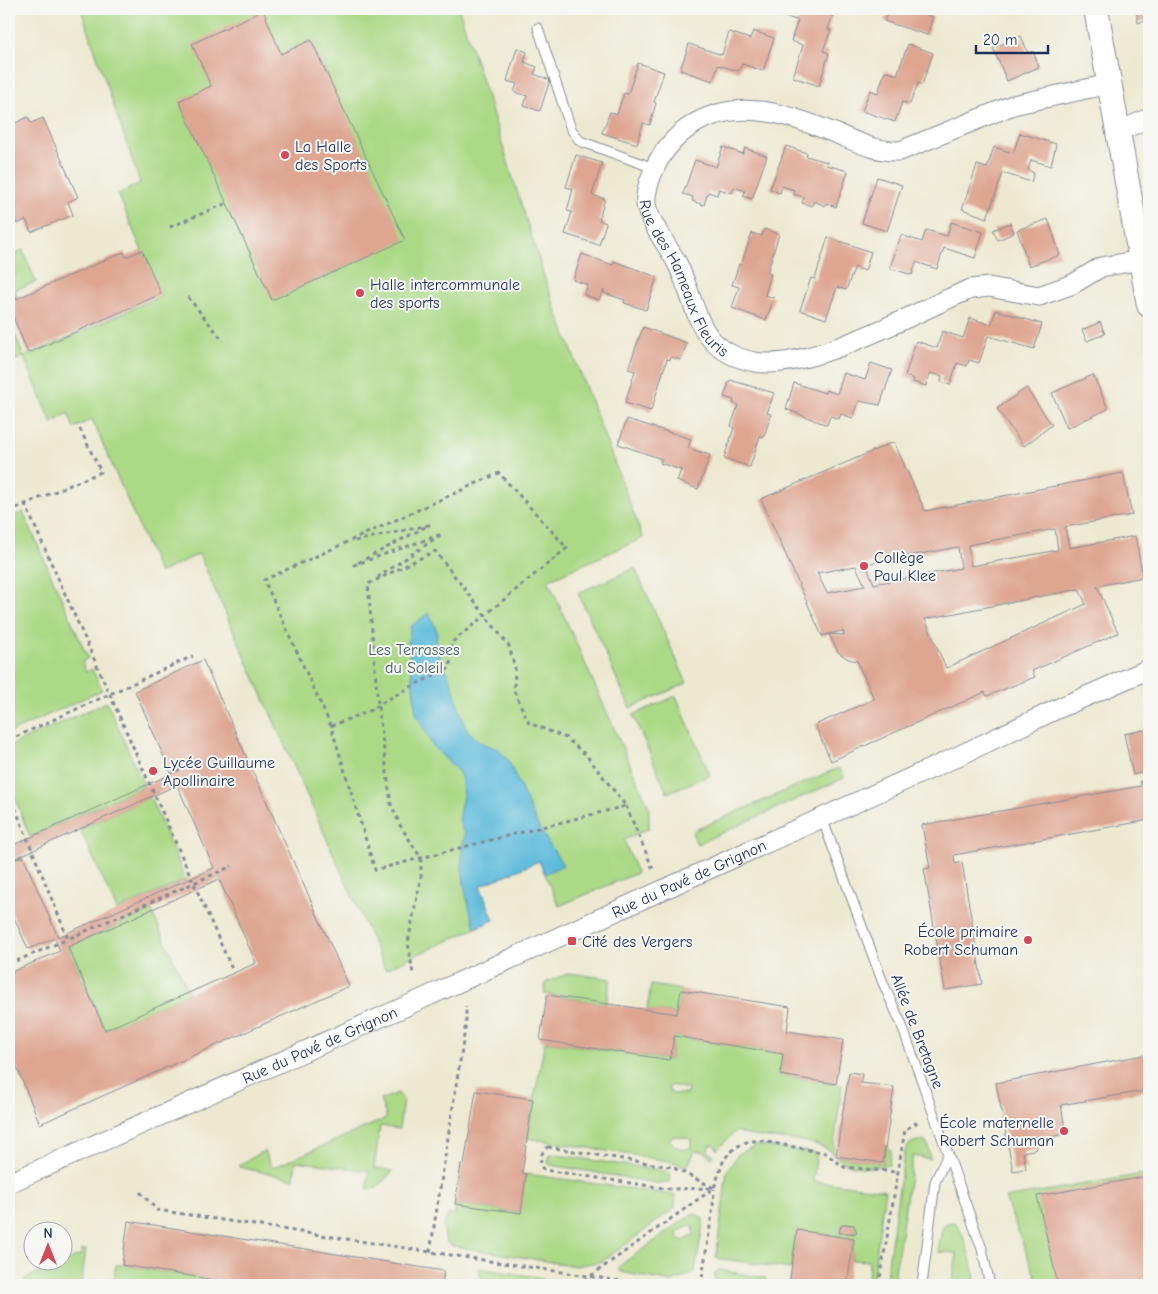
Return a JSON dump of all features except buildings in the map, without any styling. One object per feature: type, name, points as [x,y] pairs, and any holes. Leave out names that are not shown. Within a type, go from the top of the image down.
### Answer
[{"type":"street","points":[[1096,9],[1149,305]]},
{"type":"street","name":"Rue des Hameaux Fleuris","points":[[1109,84],[1013,105],[900,151],[888,152],[869,147],[782,114],[766,111],[732,111],[713,115],[682,133],[664,150],[654,168],[645,202],[648,213],[678,265],[699,322],[713,343],[732,354],[756,362],[776,362],[812,356],[839,347],[972,289],[989,287],[1038,296],[1072,284],[1101,267],[1141,260]]},
{"type":"street","points":[[1117,132],[1149,118]]},
{"type":"street","name":"Rue du Pavé de Grignon","points":[[9,1183],[413,1003],[822,818],[1057,709],[1149,669]]},
{"type":"lane","points":[[538,28],[571,129],[580,141],[654,168]]},
{"type":"lane","name":"Allée de Bretagne","points":[[822,818],[883,983],[901,1023],[982,1249],[990,1285]]},
{"type":"lane","points":[[922,1285],[935,1182],[948,1154]]},
{"type":"path","points":[[170,227],[227,203]]},
{"type":"path","points":[[188,297],[223,341]]},
{"type":"path","points":[[9,511],[100,472],[78,426]]},
{"type":"path","points":[[331,726],[378,705],[450,668],[451,643],[567,548],[499,473],[264,580],[331,726],[374,870],[626,806]]},
{"type":"path","points":[[25,504],[232,970]]},
{"type":"path","points":[[347,543],[429,525],[354,565],[442,534],[368,584]]},
{"type":"path","points":[[368,584],[435,551],[509,646],[515,668],[514,692],[529,723],[566,738],[586,755],[626,806],[653,869]]},
{"type":"path","points":[[368,584],[378,705],[391,804],[400,825],[421,858],[421,876],[408,942],[412,974]]},
{"type":"path","points":[[9,740],[193,656]]},
{"type":"path","points":[[9,793],[68,939]]},
{"type":"path","points":[[9,964],[232,866]]},
{"type":"path","points":[[430,1252],[466,1023],[466,1006]]},
{"type":"path","points":[[879,1285],[905,1130],[933,1112]]},
{"type":"path","points":[[701,1285],[711,1226],[714,1188],[724,1159],[736,1147],[749,1141],[764,1141],[825,1152],[844,1167],[897,1172]]},
{"type":"path","points":[[548,1147],[672,1167],[714,1188],[670,1189],[544,1170],[541,1167],[540,1161],[542,1154],[548,1147]]},
{"type":"path","points":[[578,1285],[714,1188]]},
{"type":"path","points":[[140,1192],[157,1210],[646,1285]]},
{"type":"green space","name":"Les Terrasses du Soleil","points":[[81,9],[459,9],[548,288],[643,538],[548,580],[649,807],[649,828],[624,840],[637,873],[559,906],[539,861],[480,886],[494,920],[385,969],[199,554],[159,573],[92,419],[74,428],[68,413],[52,423],[24,357],[161,296],[118,194],[140,183]]},
{"type":"green space","points":[[23,250],[36,282],[15,290],[17,297],[9,301],[9,292],[15,277],[14,254]]},
{"type":"green space","points":[[9,320],[24,357],[9,362]]},
{"type":"green space","points":[[23,512],[88,658],[82,662],[86,672],[92,669],[102,690],[9,733],[9,518]]},
{"type":"green space","points":[[635,568],[687,683],[630,708],[578,593]]},
{"type":"green space","points":[[676,696],[710,775],[667,793],[633,715]]},
{"type":"green space","points":[[107,702],[144,786],[30,837],[9,783],[9,746]]},
{"type":"green space","points":[[838,768],[844,778],[697,844],[692,833],[695,830]]},
{"type":"green space","points":[[150,797],[186,880],[117,910],[80,829]]},
{"type":"green space","points":[[151,910],[189,993],[105,1030],[68,947]]},
{"type":"green space","points":[[570,973],[611,979],[606,1004],[544,994],[546,982]]},
{"type":"green space","points":[[651,985],[681,990],[677,1014],[647,1010]]},
{"type":"green space","points":[[674,1036],[783,1054],[780,1075],[842,1085],[833,1154],[812,1143],[759,1137],[736,1131],[717,1150],[715,1145],[709,1145],[708,1152],[714,1155],[712,1158],[702,1151],[695,1151],[687,1167],[669,1161],[527,1138],[545,1041],[670,1060]],"holes":[[[672,1085],[688,1089],[687,1094],[672,1094],[668,1088]],[[673,1136],[689,1138],[691,1147],[688,1149],[676,1147],[669,1139]]]},
{"type":"green space","points":[[398,1093],[403,1100],[399,1129],[380,1126],[374,1168],[393,1171],[377,1188],[367,1189],[369,1171],[296,1161],[294,1179],[239,1167],[239,1165],[264,1151],[272,1168],[387,1118],[380,1100]]},
{"type":"green space","points":[[924,1141],[928,1145],[930,1159],[913,1156],[893,1285],[885,1285],[904,1154],[911,1143]]},
{"type":"green space","points":[[886,1144],[891,1151],[889,1165],[875,1167],[854,1166],[841,1161],[836,1156],[883,1163]]},
{"type":"green space","points":[[757,1145],[817,1153],[813,1181],[885,1190],[873,1278],[868,1282],[869,1261],[851,1260],[854,1239],[797,1230],[791,1269],[716,1258],[727,1171],[739,1153]],"holes":[[[846,1224],[854,1225],[857,1233],[839,1233],[841,1226]]]},
{"type":"green space","points":[[550,1154],[665,1171],[670,1175],[670,1181],[662,1184],[551,1165],[548,1163]]},
{"type":"green space","points":[[1149,1173],[1149,1285],[1039,1285],[1005,1198]]},
{"type":"green space","points":[[526,1174],[669,1194],[675,1196],[675,1208],[603,1261],[576,1266],[453,1246],[446,1242],[443,1226],[448,1215],[455,1215],[455,1204],[520,1213]]},
{"type":"green space","points":[[696,1214],[703,1219],[695,1272],[672,1282],[621,1272],[618,1268],[622,1264],[691,1215]],"holes":[[[687,1226],[693,1226],[694,1235],[684,1241],[679,1239],[677,1233]]]},
{"type":"green space","points":[[954,1222],[958,1226],[965,1242],[976,1285],[952,1285],[957,1253],[938,1252],[942,1229],[946,1223]]},
{"type":"green space","points":[[81,1250],[86,1250],[81,1285],[24,1285],[25,1279],[41,1272],[72,1272],[72,1259],[83,1254]]},
{"type":"green space","points":[[116,1265],[122,1265],[245,1285],[113,1285]]},
{"type":"green space","points":[[478,1268],[537,1277],[545,1280],[547,1285],[484,1285]]},
{"type":"green space","points":[[720,1270],[765,1278],[767,1285],[716,1284],[714,1273]]},
{"type":"water","points":[[429,613],[437,631],[436,646],[452,684],[464,724],[468,731],[480,742],[498,749],[508,760],[539,828],[563,865],[545,874],[539,861],[480,886],[494,920],[475,928],[462,870],[465,834],[460,826],[459,814],[463,796],[461,776],[433,747],[416,713],[408,641],[411,626]]},
{"type":"place","name":"La Halle des Sports","points":[[285,155]]},
{"type":"place","name":"Halle intercommunale des sports","points":[[360,293]]},
{"type":"place","name":"Collège Paul Klee","points":[[864,566]]},
{"type":"place","name":"Lycée Guillaume Apollinaire","points":[[153,771]]},
{"type":"place","name":"École primaire Robert Schuman","points":[[1028,940]]},
{"type":"place","name":"Cité des Vergers","points":[[572,941]]},
{"type":"place","name":"École maternelle Robert Schuman","points":[[1064,1131]]}]
